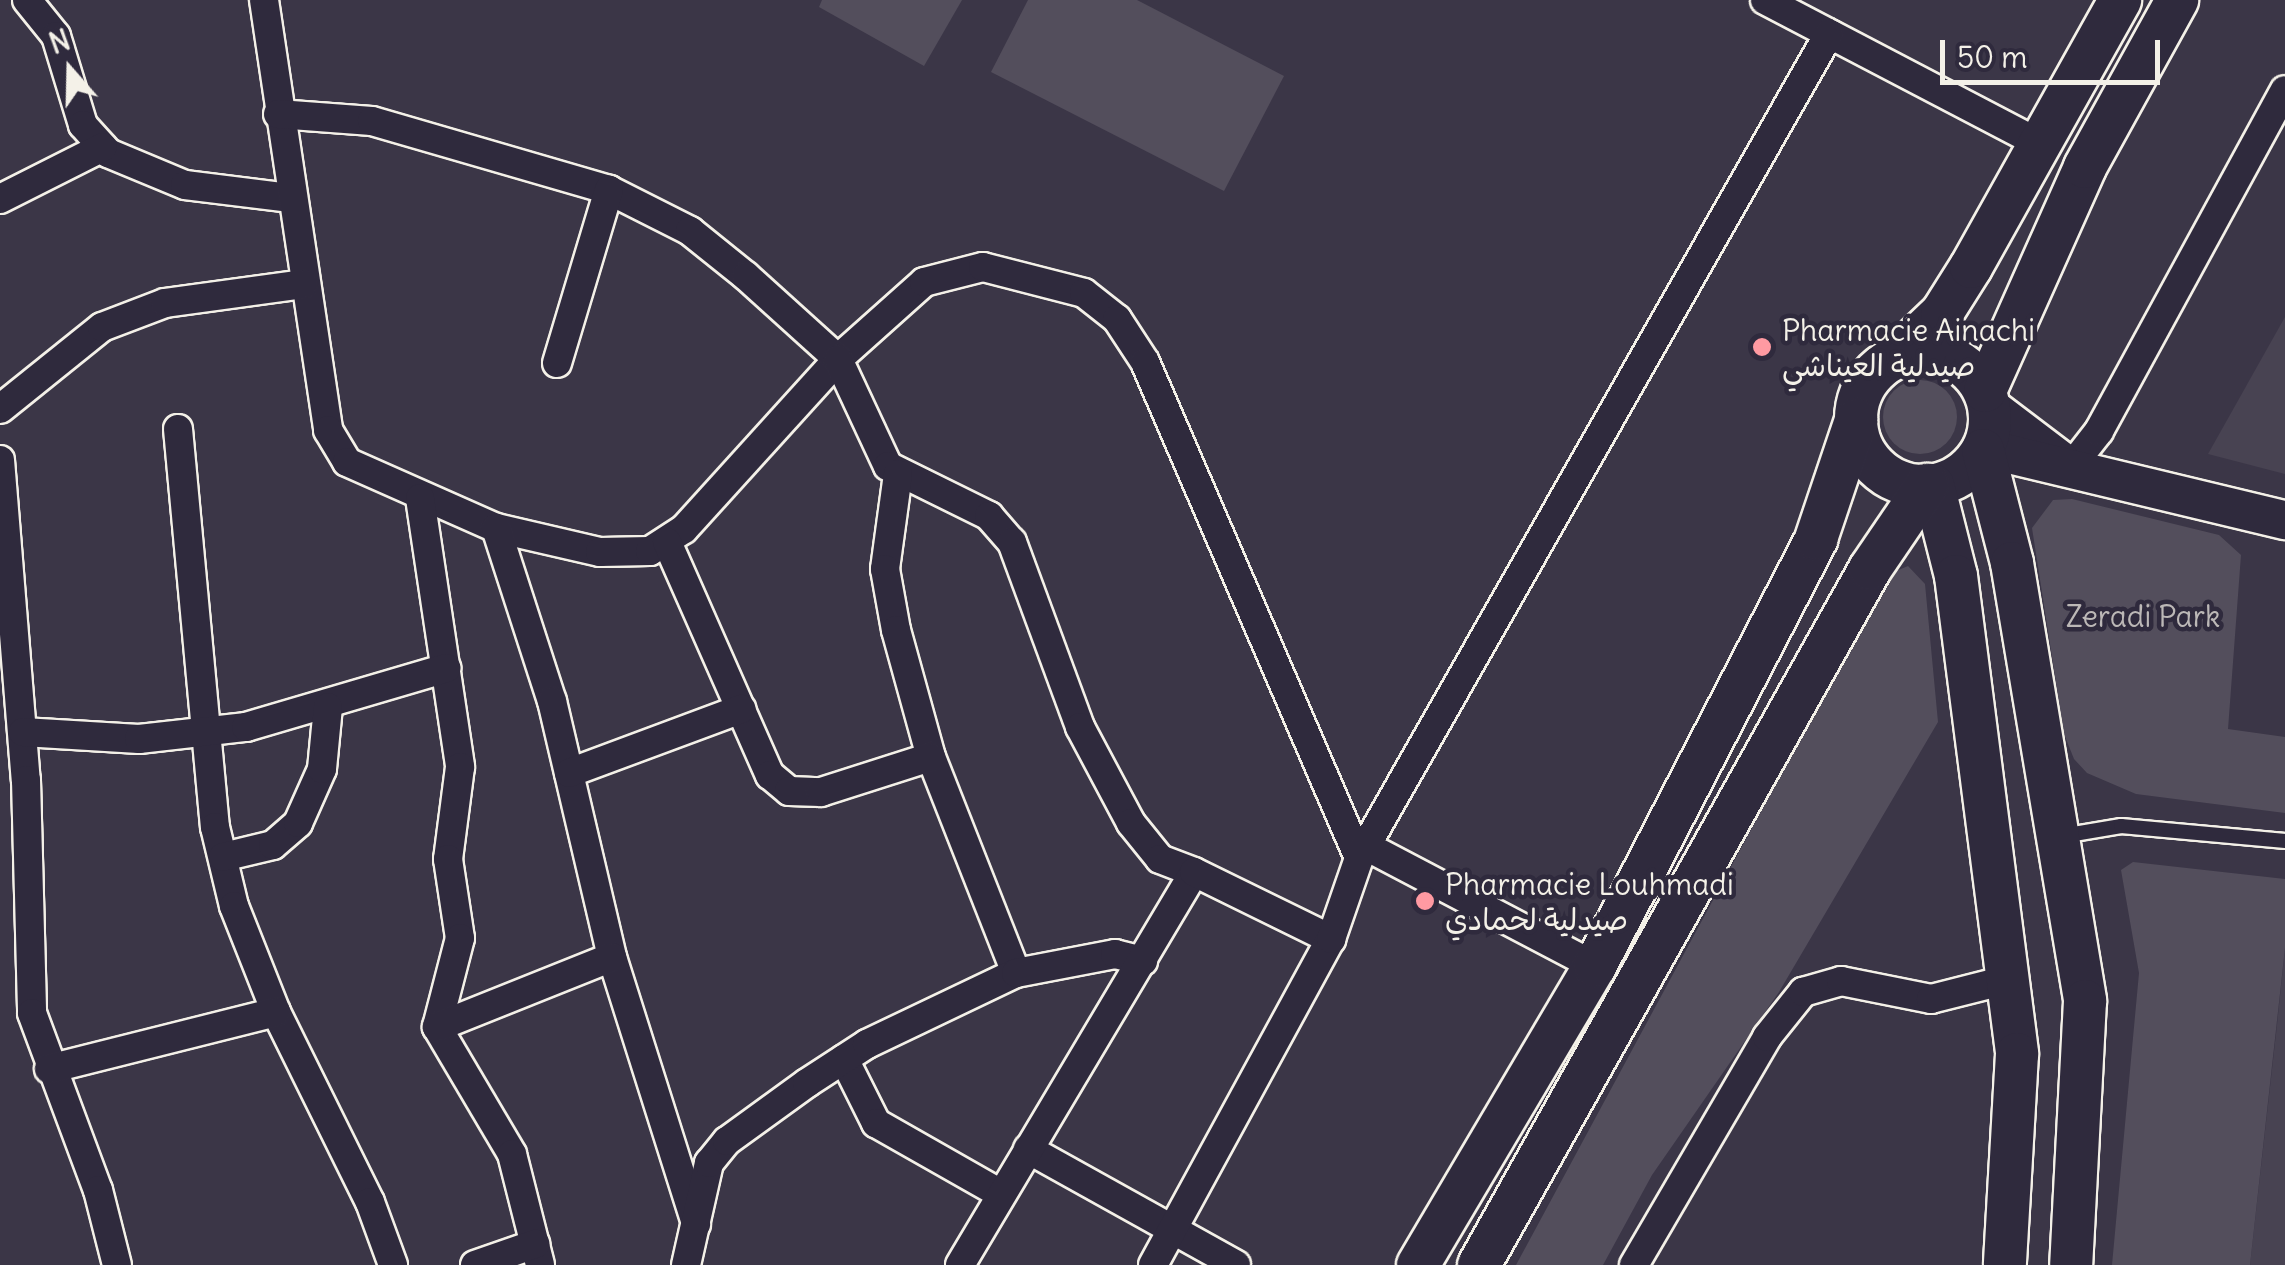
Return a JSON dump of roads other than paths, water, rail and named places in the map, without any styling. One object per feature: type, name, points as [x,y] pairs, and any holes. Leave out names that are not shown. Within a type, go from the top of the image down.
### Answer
[{"type":"main road","points":[[1418,1265],[1595,966],[1816,539],[1866,383],[1942,313],[1972,267],[2120,0]]},
{"type":"main road","points":[[1856,420],[1870,460],[1906,484],[1930,485],[1962,473],[1985,424],[2022,299],[2177,0]]},
{"type":"main road","points":[[1972,267],[2022,299]]},
{"type":"main road","points":[[1896,357],[1916,352],[1947,356],[1973,373],[2012,564],[2085,1001],[2071,1265]]},
{"type":"main road","points":[[1479,1265],[1870,569],[1930,485]]},
{"type":"main road","points":[[1930,485],[1956,576],[2010,979],[2017,1054],[2005,1265]]},
{"type":"main road","points":[[1816,539],[1870,569]]},
{"type":"main road","points":[[1956,576],[2012,564]]},
{"type":"main road","points":[[1984,768],[2042,760]]},
{"type":"street","points":[[27,0],[56,36],[83,125],[103,148],[143,172],[185,185],[291,198]]},
{"type":"street","points":[[264,0],[304,284],[334,447],[365,473],[496,528],[600,552],[632,555],[667,542],[838,359],[924,282],[966,269],[1018,272],[1062,285],[1118,319],[1144,362],[1362,852],[1595,966]]},
{"type":"street","points":[[1765,0],[1798,8],[1829,34],[2040,144]]},
{"type":"street","points":[[1152,1265],[1331,939],[1362,852],[1829,34]]},
{"type":"street","points":[[2070,468],[2100,431],[2285,90]]},
{"type":"street","points":[[278,114],[372,121],[608,190],[690,231],[838,359],[898,474],[886,570],[931,757],[1016,973]]},
{"type":"street","points":[[0,199],[103,148]]},
{"type":"street","points":[[557,363],[608,190]]},
{"type":"street","points":[[0,409],[102,327],[165,303],[304,284]]},
{"type":"street","points":[[1985,424],[2070,468],[2285,520]]},
{"type":"street","points":[[178,429],[223,858],[276,1012],[370,1202],[392,1265]]},
{"type":"street","points":[[0,460],[22,732],[13,850],[32,1012],[49,1069],[98,1190],[117,1265]]},
{"type":"street","points":[[898,474],[978,509],[1012,542],[1080,727],[1131,823],[1160,859],[1331,939]]},
{"type":"street","points":[[420,498],[460,767],[448,859],[460,938],[437,1027],[512,1154],[538,1254],[475,1265]]},
{"type":"street","points":[[496,528],[569,773],[612,957],[696,1224]]},
{"type":"street","points":[[667,542],[770,775],[790,791],[822,792],[931,757]]},
{"type":"street","points":[[22,732],[139,739],[207,732],[328,707],[447,668]]},
{"type":"street","points":[[223,858],[273,845],[298,823],[322,769],[328,707]]},
{"type":"street","points":[[569,773],[740,709]]},
{"type":"street","points":[[960,1265],[1194,872]]},
{"type":"street","points":[[686,1265],[709,1163],[727,1141],[844,1059],[1016,973],[1115,954],[1142,961]]},
{"type":"street","points":[[437,1027],[612,957]]},
{"type":"street","points":[[1634,1265],[1767,1037],[1803,992],[1842,982],[1931,999],[2010,979]]},
{"type":"street","points":[[49,1069],[276,1012]]},
{"type":"street","points":[[844,1059],[876,1123],[1001,1194]]},
{"type":"street","points":[[1028,1149],[1236,1265]]},
{"type":"lane","points":[[2057,836],[2121,826],[2285,841]]},
{"type":"place","name":"Pharmacie Ainachi صيدلية العيناشي","points":[[1762,347]]},
{"type":"place","name":"Pharmacie Louhmadi صيدلية لحمادي","points":[[1425,901]]},
{"type":"park label","name":"Zeradi Park","points":[[2143,616]]}]
